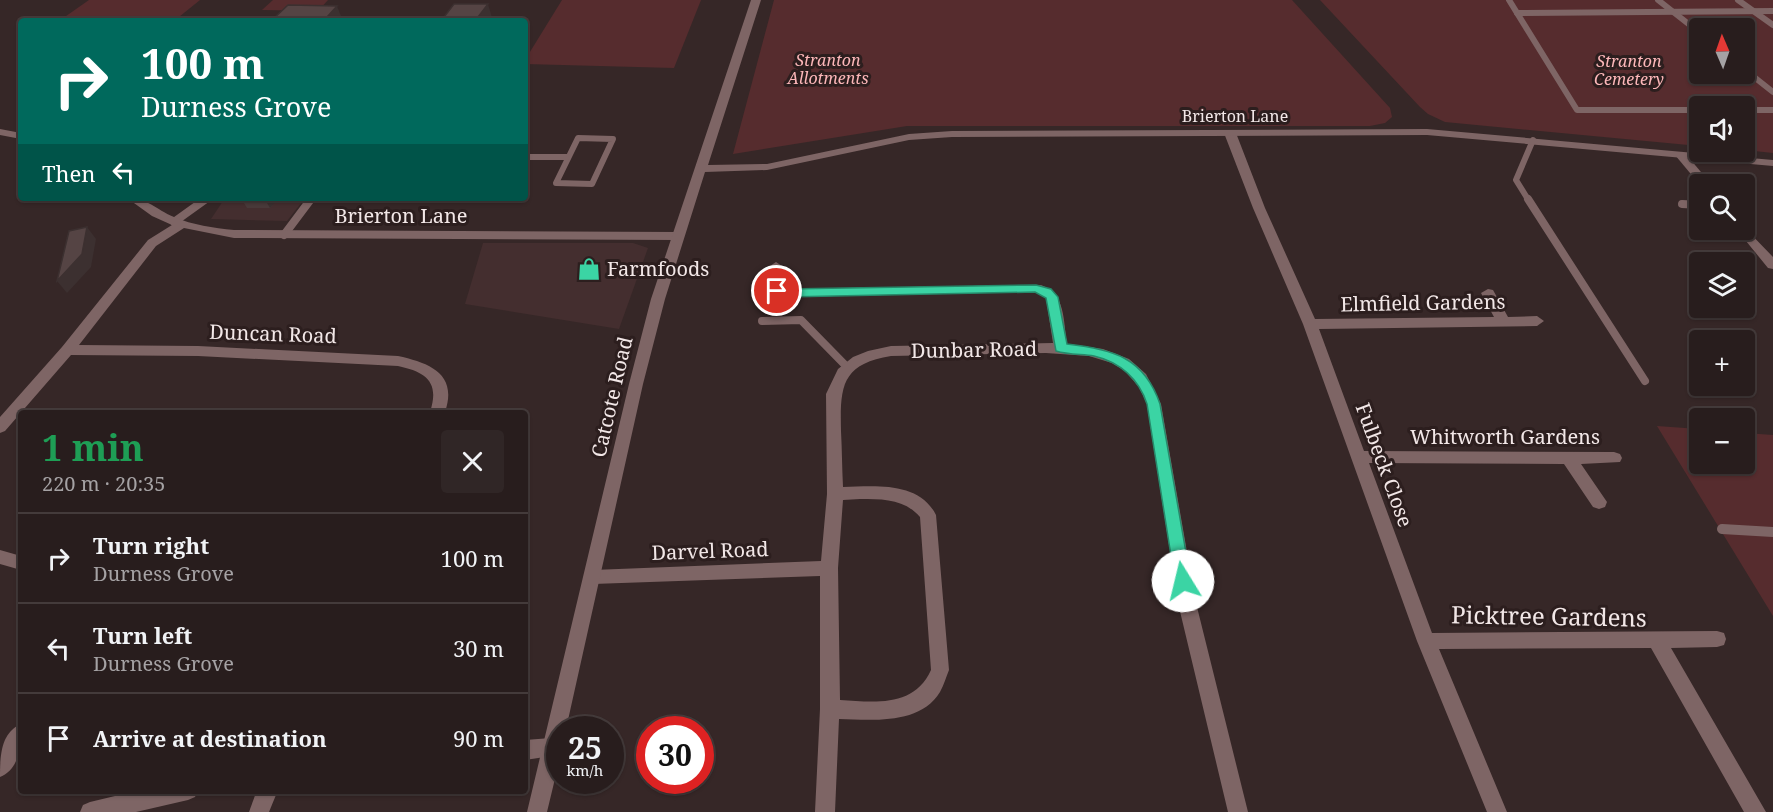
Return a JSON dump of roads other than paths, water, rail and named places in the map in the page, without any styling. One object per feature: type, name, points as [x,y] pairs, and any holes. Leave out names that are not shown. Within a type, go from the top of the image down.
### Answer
[{"type":"street","name":"Catcote Road","points":[[558,716],[658,299],[756,0]]},
{"type":"street","points":[[0,132],[18,135]]},
{"type":"street","name":"Brierton Lane","points":[[700,169],[766,167],[909,137],[935,134],[1427,132],[1773,163]]},
{"type":"street","name":"Fulbeck Close","points":[[1230,133],[1259,208],[1310,324],[1426,641],[1497,812]]},
{"type":"street","points":[[1681,154],[1697,174]]},
{"type":"street","name":"Brierton Lane","points":[[137,201],[150,211],[177,223],[205,231],[234,234],[678,236]]},
{"type":"street","points":[[0,427],[67,350],[152,243],[177,223]]},
{"type":"street","points":[[1752,240],[1773,265]]},
{"type":"street","points":[[776,266],[777,291],[785,293],[1036,288],[1047,292],[1052,297],[1061,348]]},
{"type":"street","points":[[1488,293],[1503,321]]},
{"type":"street","name":"Elmfield Gardens","points":[[1310,324],[1537,321]]},
{"type":"street","name":"Dunbar Road","points":[[825,812],[830,709],[829,568],[835,494],[833,393],[843,373],[873,354],[891,351],[1061,348],[1096,352],[1119,360],[1136,372],[1148,388],[1154,404],[1187,603],[1238,812]]},
{"type":"street","name":"Duncan Road","points":[[67,350],[198,351],[398,361],[420,365],[433,374],[441,386],[439,410]]},
{"type":"street","name":"Whitworth Gardens","points":[[1360,457],[1614,458]]},
{"type":"street","points":[[1568,458],[1599,502]]},
{"type":"street","points":[[830,709],[894,710],[914,705],[927,696],[940,670],[928,515],[921,504],[907,496],[895,493],[835,494]]},
{"type":"street","points":[[0,557],[18,562]]},
{"type":"street","name":"Darvel Road","points":[[593,577],[829,568]]},
{"type":"street","points":[[1656,640],[1717,639]]},
{"type":"street","name":"Picktree Gardens","points":[[1426,641],[1656,640],[1756,812]]},
{"type":"street","points":[[0,767],[18,739]]},
{"type":"street","points":[[528,750],[546,748]]},
{"type":"street","name":"Catcote Road","points":[[537,812],[546,768]]},
{"type":"street","points":[[90,812],[170,794]]},
{"type":"street","points":[[259,812],[266,794]]},
{"type":"lane","points":[[1509,0],[1577,110],[1689,110]]},
{"type":"lane","points":[[1658,0],[1689,24]]},
{"type":"lane","points":[[1738,0],[1773,25]]},
{"type":"lane","points":[[1516,13],[1773,11]]},
{"type":"lane","points":[[1755,78],[1773,92]]},
{"type":"lane","points":[[1755,110],[1773,110]]},
{"type":"lane","points":[[578,138],[613,139],[592,184],[556,183],[568,158],[578,138]]},
{"type":"lane","points":[[1533,140],[1516,180],[1645,381]]},
{"type":"lane","points":[[528,157],[568,158]]},
{"type":"lane","points":[[177,223],[204,201]]},
{"type":"lane","points":[[284,235],[310,201]]},
{"type":"lane","points":[[1682,204],[1689,204]]},
{"type":"lane","points":[[762,321],[801,321],[849,369]]},
{"type":"lane","points":[[1722,529],[1773,532]]},
{"type":"place","name":"Farmfoods","points":[[589,269]]},
{"type":"park label","name":"Stranton Allotments","points":[[828,69]]},
{"type":"park label","name":"Stranton Cemetery","points":[[1629,70]]}]
